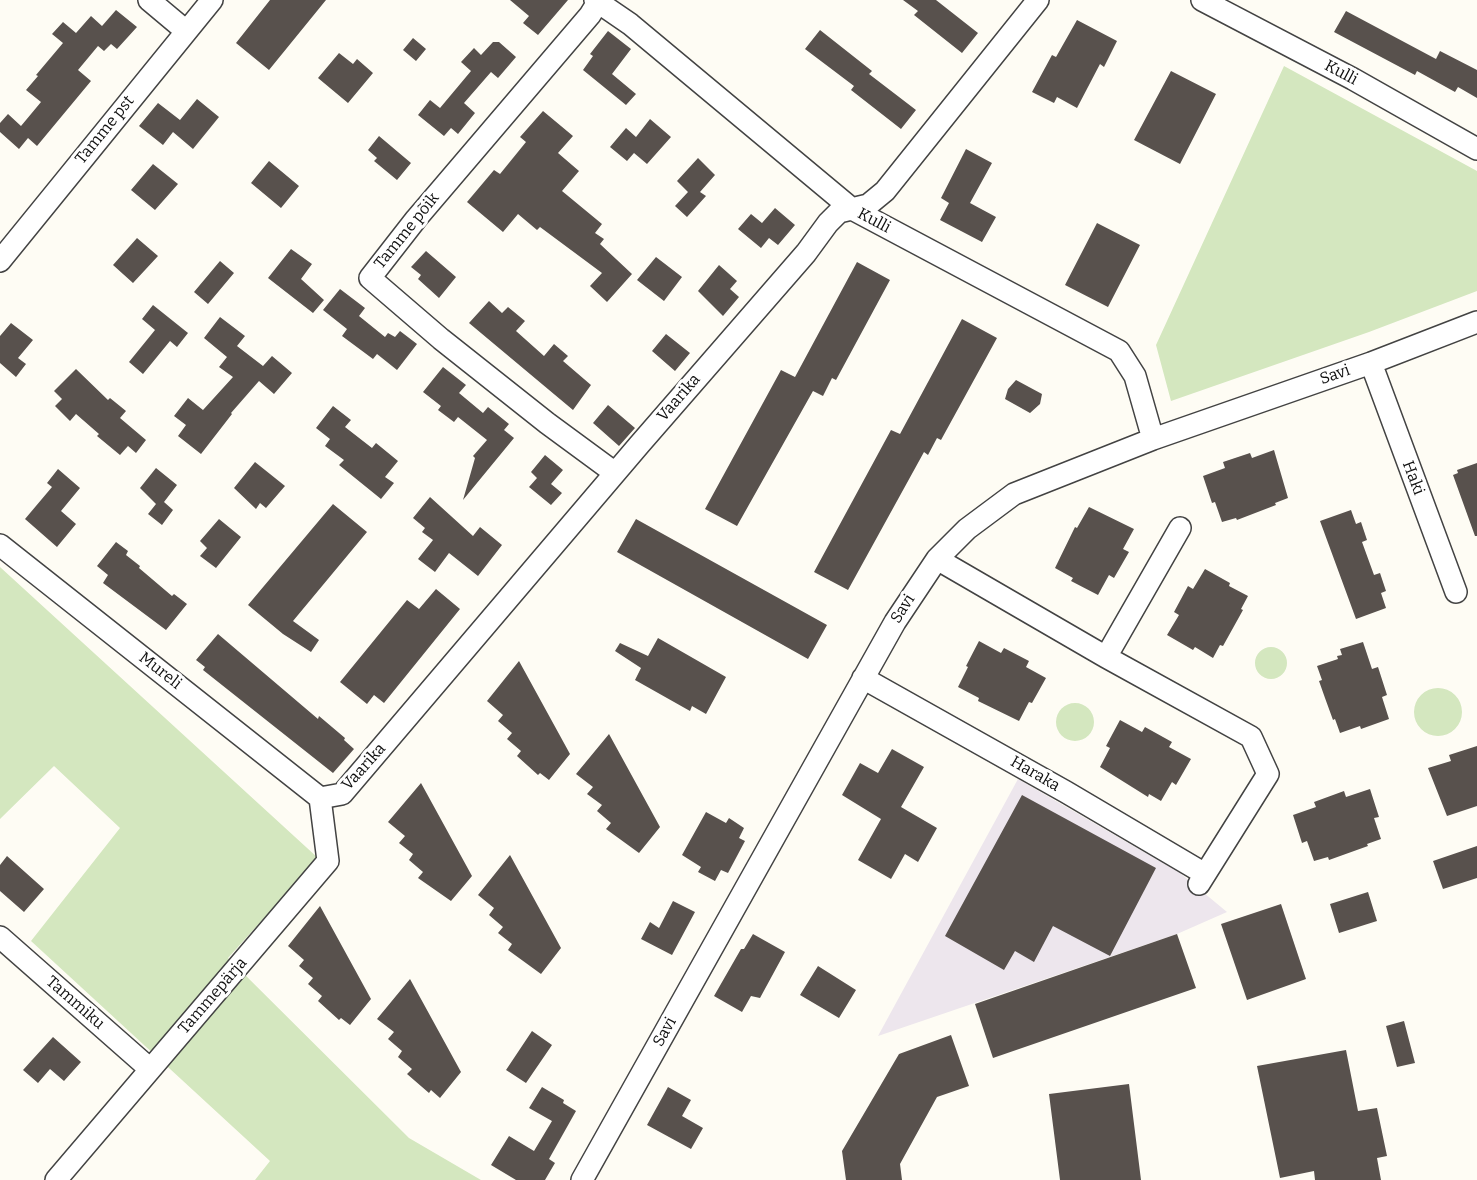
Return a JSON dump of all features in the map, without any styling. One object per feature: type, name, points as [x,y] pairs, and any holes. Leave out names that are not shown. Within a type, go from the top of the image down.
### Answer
[{"type":"street","points":[[149,0],[186,31]]},
{"type":"street","name":"Tamme pst","points":[[0,261],[212,0]]},
{"type":"street","name":"Vaarika","points":[[320,798],[342,794],[806,252],[828,223],[839,212],[868,205],[885,191],[1038,0]]},
{"type":"street","name":"Kulli","points":[[1202,0],[1353,79],[1477,149]]},
{"type":"street","name":"Kulli","points":[[597,1],[630,24],[852,209],[1119,351],[1135,376],[1153,439]]},
{"type":"street","name":"Tamme põik","points":[[597,1],[590,15],[416,219],[370,278],[450,346],[615,474]]},
{"type":"street","name":"Savi","points":[[582,1180],[910,596],[937,559],[967,529],[1014,494],[1153,439],[1371,363],[1477,322]]},
{"type":"street","name":"Haki","points":[[1371,363],[1456,592]]},
{"type":"street","points":[[937,559],[1107,657],[1180,528]]},
{"type":"street","name":"Mureli","points":[[0,545],[320,798]]},
{"type":"street","name":"Haraka","points":[[863,678],[1046,780],[1202,879],[1268,774],[1251,737],[1107,657]]},
{"type":"street","name":"Tammepärja","points":[[56,1180],[328,861],[320,798]]},
{"type":"street","name":"Tammiku","points":[[0,937],[150,1069]]},
{"type":"shaded area","points":[[1018,779],[1180,873],[1227,912],[1177,934],[878,1036]]},
{"type":"green space","points":[[1284,66],[1477,171],[1477,291],[1369,332],[1171,401],[1156,345]]},
{"type":"green space","points":[[0,567],[318,858],[228,958],[409,1138],[481,1180],[255,1180],[270,1161],[31,941],[120,828],[54,766],[0,819]]},
{"type":"green space","points":[[1271,647],[1283,651],[1287,663],[1283,675],[1271,679],[1259,675],[1255,663],[1259,651]]},
{"type":"green space","points":[[1433,688],[1443,688],[1455,695],[1462,707],[1462,717],[1455,729],[1443,736],[1433,736],[1418,725],[1414,717],[1414,707],[1425,692]]},
{"type":"green space","points":[[1075,703],[1082,704],[1088,709],[1093,715],[1093,729],[1088,735],[1082,740],[1075,741],[1068,740],[1062,735],[1057,729],[1056,722],[1057,715],[1062,709],[1068,704]]},
{"type":"building","points":[[270,0],[326,0],[269,70],[236,43]]},
{"type":"building","points":[[510,0],[568,0],[538,35],[523,23],[529,16]]},
{"type":"building","points":[[903,0],[936,0],[978,33],[962,53],[914,15],[918,11]]},
{"type":"building","points":[[116,10],[137,27],[117,49],[111,44],[104,51],[98,46],[78,70],[91,81],[37,146],[28,138],[19,149],[0,132],[0,123],[8,114],[21,126],[41,102],[26,90],[63,43],[52,34],[63,22],[76,33],[91,16],[102,26]]},
{"type":"building","points":[[1346,11],[1436,59],[1440,51],[1477,70],[1477,98],[1458,87],[1455,92],[1417,71],[1415,75],[1334,32]]},
{"type":"building","points":[[1077,20],[1117,41],[1104,67],[1100,64],[1077,108],[1057,97],[1054,103],[1032,92],[1052,55],[1056,57]]},
{"type":"building","points":[[820,30],[872,71],[869,74],[916,110],[901,129],[851,90],[854,86],[805,49]]},
{"type":"building","points":[[608,31],[631,49],[612,74],[636,94],[626,105],[583,70],[593,56],[590,54]]},
{"type":"building","points":[[413,38],[426,49],[416,61],[403,50]]},
{"type":"building","points":[[493,42],[499,42],[516,57],[498,78],[491,72],[464,103],[475,113],[458,134],[451,128],[444,136],[418,115],[430,100],[440,108],[471,71],[461,62],[474,48],[481,55]]},
{"type":"building","points":[[339,53],[353,64],[357,59],[373,73],[348,103],[318,78]]},
{"type":"building","points":[[1171,71],[1216,94],[1180,164],[1134,140]]},
{"type":"building","points":[[197,99],[219,117],[193,149],[173,132],[163,145],[139,126],[158,103],[180,120]]},
{"type":"building","points":[[543,111],[573,136],[558,153],[579,171],[562,191],[602,224],[595,233],[604,239],[600,244],[632,274],[607,302],[590,286],[602,273],[540,227],[537,230],[518,214],[503,232],[467,202],[494,170],[500,174],[526,142],[520,137]]},
{"type":"building","points":[[650,119],[671,137],[647,164],[634,153],[627,161],[610,147],[626,128],[636,137]]},
{"type":"building","points":[[379,136],[411,163],[397,180],[374,161],[377,158],[368,150]]},
{"type":"building","points":[[966,149],[992,163],[970,203],[996,217],[982,242],[940,220],[949,203],[941,198]]},
{"type":"building","points":[[698,158],[715,175],[700,192],[706,196],[687,217],[675,206],[688,192],[677,181]]},
{"type":"building","points":[[269,161],[299,186],[281,208],[251,183]]},
{"type":"building","points":[[153,164],[178,184],[155,210],[131,190]]},
{"type":"building","points":[[775,208],[795,225],[778,245],[769,238],[761,248],[738,229],[751,214],[762,223]]},
{"type":"building","points":[[1097,223],[1140,245],[1108,307],[1065,285]]},
{"type":"building","points":[[137,238],[158,256],[133,283],[113,265]]},
{"type":"building","points":[[291,249],[312,264],[301,279],[324,300],[313,313],[268,278]]},
{"type":"building","points":[[426,251],[456,277],[439,298],[418,279],[421,275],[411,267]]},
{"type":"building","points":[[656,257],[682,277],[664,301],[637,280]]},
{"type":"building","points":[[220,261],[234,273],[208,304],[194,292]]},
{"type":"building","points":[[857,262],[890,280],[836,380],[832,378],[823,396],[813,391],[737,526],[705,509],[781,370],[795,377]]},
{"type":"building","points":[[719,265],[737,281],[730,289],[739,297],[723,316],[698,291]]},
{"type":"building","points":[[340,289],[365,308],[359,316],[385,337],[388,333],[395,337],[400,331],[417,344],[397,370],[377,354],[373,359],[342,336],[347,329],[323,310]]},
{"type":"building","points":[[489,301],[502,313],[508,307],[525,321],[516,331],[544,356],[554,344],[568,356],[563,361],[591,385],[573,410],[469,323]]},
{"type":"building","points":[[153,305],[188,333],[177,347],[170,341],[143,374],[129,362],[155,330],[142,319]]},
{"type":"building","points":[[220,317],[245,336],[237,346],[263,366],[272,356],[292,373],[274,394],[259,381],[231,413],[201,454],[178,436],[186,425],[174,416],[188,398],[203,410],[233,377],[219,367],[227,357],[204,338]]},
{"type":"building","points":[[962,319],[997,338],[941,440],[937,438],[928,455],[924,452],[848,590],[814,572],[891,430],[900,434]]},
{"type":"building","points":[[11,323],[33,340],[18,358],[26,364],[16,377],[0,363],[0,336]]},
{"type":"building","points":[[666,334],[690,353],[675,371],[652,351]]},
{"type":"building","points":[[443,367],[466,385],[459,393],[483,413],[488,407],[509,424],[504,430],[514,438],[463,500],[475,458],[473,456],[487,440],[458,417],[454,422],[438,410],[441,406],[423,392]]},
{"type":"building","points":[[76,369],[108,400],[110,398],[126,411],[120,418],[146,440],[136,453],[128,446],[120,455],[76,414],[70,421],[55,406],[62,399],[54,391]]},
{"type":"building","points":[[1016,380],[1042,394],[1040,404],[1030,413],[1005,399],[1008,389]]},
{"type":"building","points":[[608,405],[635,428],[619,446],[593,423]]},
{"type":"building","points":[[333,406],[351,420],[345,427],[372,448],[376,443],[398,461],[385,477],[394,483],[381,499],[339,465],[344,460],[325,446],[330,439],[316,428]]},
{"type":"building","points":[[1274,450],[1288,498],[1237,520],[1236,518],[1222,522],[1215,502],[1212,503],[1203,476],[1225,468],[1223,462],[1250,453],[1252,458]]},
{"type":"building","points":[[545,455],[563,470],[551,484],[562,493],[551,505],[529,487],[537,478],[531,472]]},
{"type":"building","points":[[255,462],[285,486],[266,508],[260,503],[256,509],[234,488]]},
{"type":"building","points":[[1477,463],[1477,536],[1475,536],[1453,475],[1458,473],[1457,470]]},
{"type":"building","points":[[156,468],[177,485],[164,502],[173,510],[162,525],[148,514],[156,504],[140,488]]},
{"type":"building","points":[[58,469],[80,488],[61,511],[76,524],[57,547],[25,519],[52,487],[47,483]]},
{"type":"building","points":[[430,497],[473,536],[480,527],[502,545],[478,576],[449,553],[435,572],[418,559],[433,540],[422,532],[425,528],[413,518]]},
{"type":"building","points":[[333,504],[367,532],[293,621],[319,640],[311,652],[283,634],[248,605]]},
{"type":"building","points":[[1089,507],[1134,529],[1123,549],[1129,552],[1114,578],[1109,575],[1098,595],[1071,581],[1073,578],[1055,568],[1075,527],[1077,528]]},
{"type":"building","points":[[1351,510],[1356,524],[1361,522],[1367,540],[1362,542],[1374,575],[1380,573],[1386,591],[1381,593],[1386,608],[1356,619],[1320,521]]},
{"type":"building","points":[[219,519],[241,537],[216,568],[200,556],[207,548],[200,541]]},
{"type":"building","points":[[636,519],[827,625],[808,659],[617,552]]},
{"type":"building","points":[[116,542],[128,551],[126,555],[140,566],[139,568],[172,596],[174,594],[187,604],[166,630],[103,583],[108,575],[97,566]]},
{"type":"building","points":[[1205,569],[1248,596],[1223,646],[1220,645],[1213,658],[1167,635],[1179,615],[1174,612],[1188,586],[1193,589]]},
{"type":"building","points":[[436,589],[460,609],[384,703],[374,695],[367,704],[340,682],[407,600],[419,609]]},
{"type":"building","points":[[218,634],[318,719],[319,716],[345,738],[344,740],[354,749],[333,773],[203,670],[205,667],[196,660]]},
{"type":"building","points":[[658,638],[726,677],[706,714],[692,706],[690,711],[635,680],[641,668],[615,651],[620,643],[648,656]]},
{"type":"building","points":[[979,641],[1001,653],[1004,648],[1029,661],[1026,667],[1046,678],[1019,721],[978,701],[979,698],[958,687]]},
{"type":"building","points":[[1363,642],[1372,669],[1378,667],[1387,695],[1382,697],[1389,719],[1361,729],[1360,726],[1340,733],[1319,681],[1322,680],[1317,666],[1338,659],[1337,656],[1342,655],[1340,649]]},
{"type":"building","points":[[519,661],[570,754],[549,780],[540,773],[538,775],[517,756],[521,751],[507,739],[512,733],[498,721],[503,715],[487,701]]},
{"type":"building","points":[[1120,720],[1142,732],[1145,727],[1172,742],[1169,747],[1191,759],[1176,785],[1172,782],[1161,801],[1149,794],[1148,797],[1100,767],[1110,748],[1106,746]]},
{"type":"building","points":[[609,734],[660,827],[639,853],[606,829],[611,823],[597,811],[602,805],[587,794],[593,787],[576,774]]},
{"type":"building","points":[[1477,746],[1477,806],[1447,816],[1428,768],[1451,761],[1449,755]]},
{"type":"building","points":[[892,749],[924,767],[901,807],[937,828],[918,862],[905,854],[891,879],[858,860],[881,819],[842,795],[860,763],[878,773]]},
{"type":"building","points":[[421,783],[472,876],[451,901],[418,878],[423,872],[409,860],[413,854],[399,843],[405,836],[388,822]]},
{"type":"building","points":[[1370,789],[1379,817],[1374,818],[1381,839],[1329,860],[1328,857],[1314,861],[1307,841],[1302,843],[1293,815],[1316,807],[1314,802],[1344,791],[1346,797]]},
{"type":"building","points":[[1022,795],[1156,868],[1110,956],[1053,926],[1034,962],[1015,951],[1004,970],[945,936]]},
{"type":"building","points":[[706,812],[726,823],[729,818],[744,828],[739,838],[745,841],[728,873],[721,870],[715,881],[698,872],[701,867],[682,855]]},
{"type":"building","points":[[1477,846],[1477,878],[1443,889],[1433,861]]},
{"type":"building","points":[[510,855],[561,948],[541,974],[508,950],[512,944],[498,933],[503,927],[489,915],[494,908],[478,895]]},
{"type":"building","points":[[7,856],[44,889],[24,912],[0,891],[0,865]]},
{"type":"building","points":[[1368,892],[1377,921],[1339,933],[1330,904]]},
{"type":"building","points":[[673,901],[695,912],[672,955],[641,939],[650,922],[659,928]]},
{"type":"building","points":[[1281,904],[1306,979],[1247,1000],[1221,924]]},
{"type":"building","points":[[320,906],[371,999],[350,1025],[341,1018],[339,1020],[318,1001],[322,996],[308,984],[313,978],[299,966],[304,960],[288,946]]},
{"type":"building","points":[[753,934],[785,952],[760,998],[751,996],[742,1012],[714,996],[741,949],[744,949]]},
{"type":"building","points":[[1177,934],[1196,988],[993,1058],[975,1004]]},
{"type":"building","points":[[818,966],[856,990],[839,1018],[800,995]]},
{"type":"building","points":[[410,979],[461,1072],[440,1098],[431,1090],[429,1093],[407,1074],[412,1069],[398,1057],[402,1051],[388,1039],[394,1032],[377,1019]]},
{"type":"building","points":[[1404,1021],[1415,1063],[1397,1067],[1386,1026]]},
{"type":"building","points":[[532,1031],[552,1045],[526,1083],[506,1070]]},
{"type":"building","points":[[951,1035],[969,1086],[937,1097],[900,1164],[902,1180],[846,1180],[842,1151],[899,1054]]},
{"type":"building","points":[[53,1037],[81,1062],[64,1081],[50,1069],[38,1083],[23,1070]]},
{"type":"building","points":[[1346,1050],[1358,1111],[1377,1108],[1387,1156],[1377,1158],[1381,1180],[1315,1180],[1314,1171],[1280,1178],[1257,1066]]},
{"type":"building","points":[[1129,1084],[1141,1180],[1060,1180],[1049,1094]]},
{"type":"building","points":[[542,1087],[564,1100],[563,1103],[576,1111],[549,1159],[555,1163],[545,1180],[516,1180],[491,1165],[509,1136],[534,1151],[552,1121],[529,1108]]},
{"type":"building","points":[[668,1087],[691,1100],[682,1116],[703,1128],[691,1149],[647,1125]]}]
